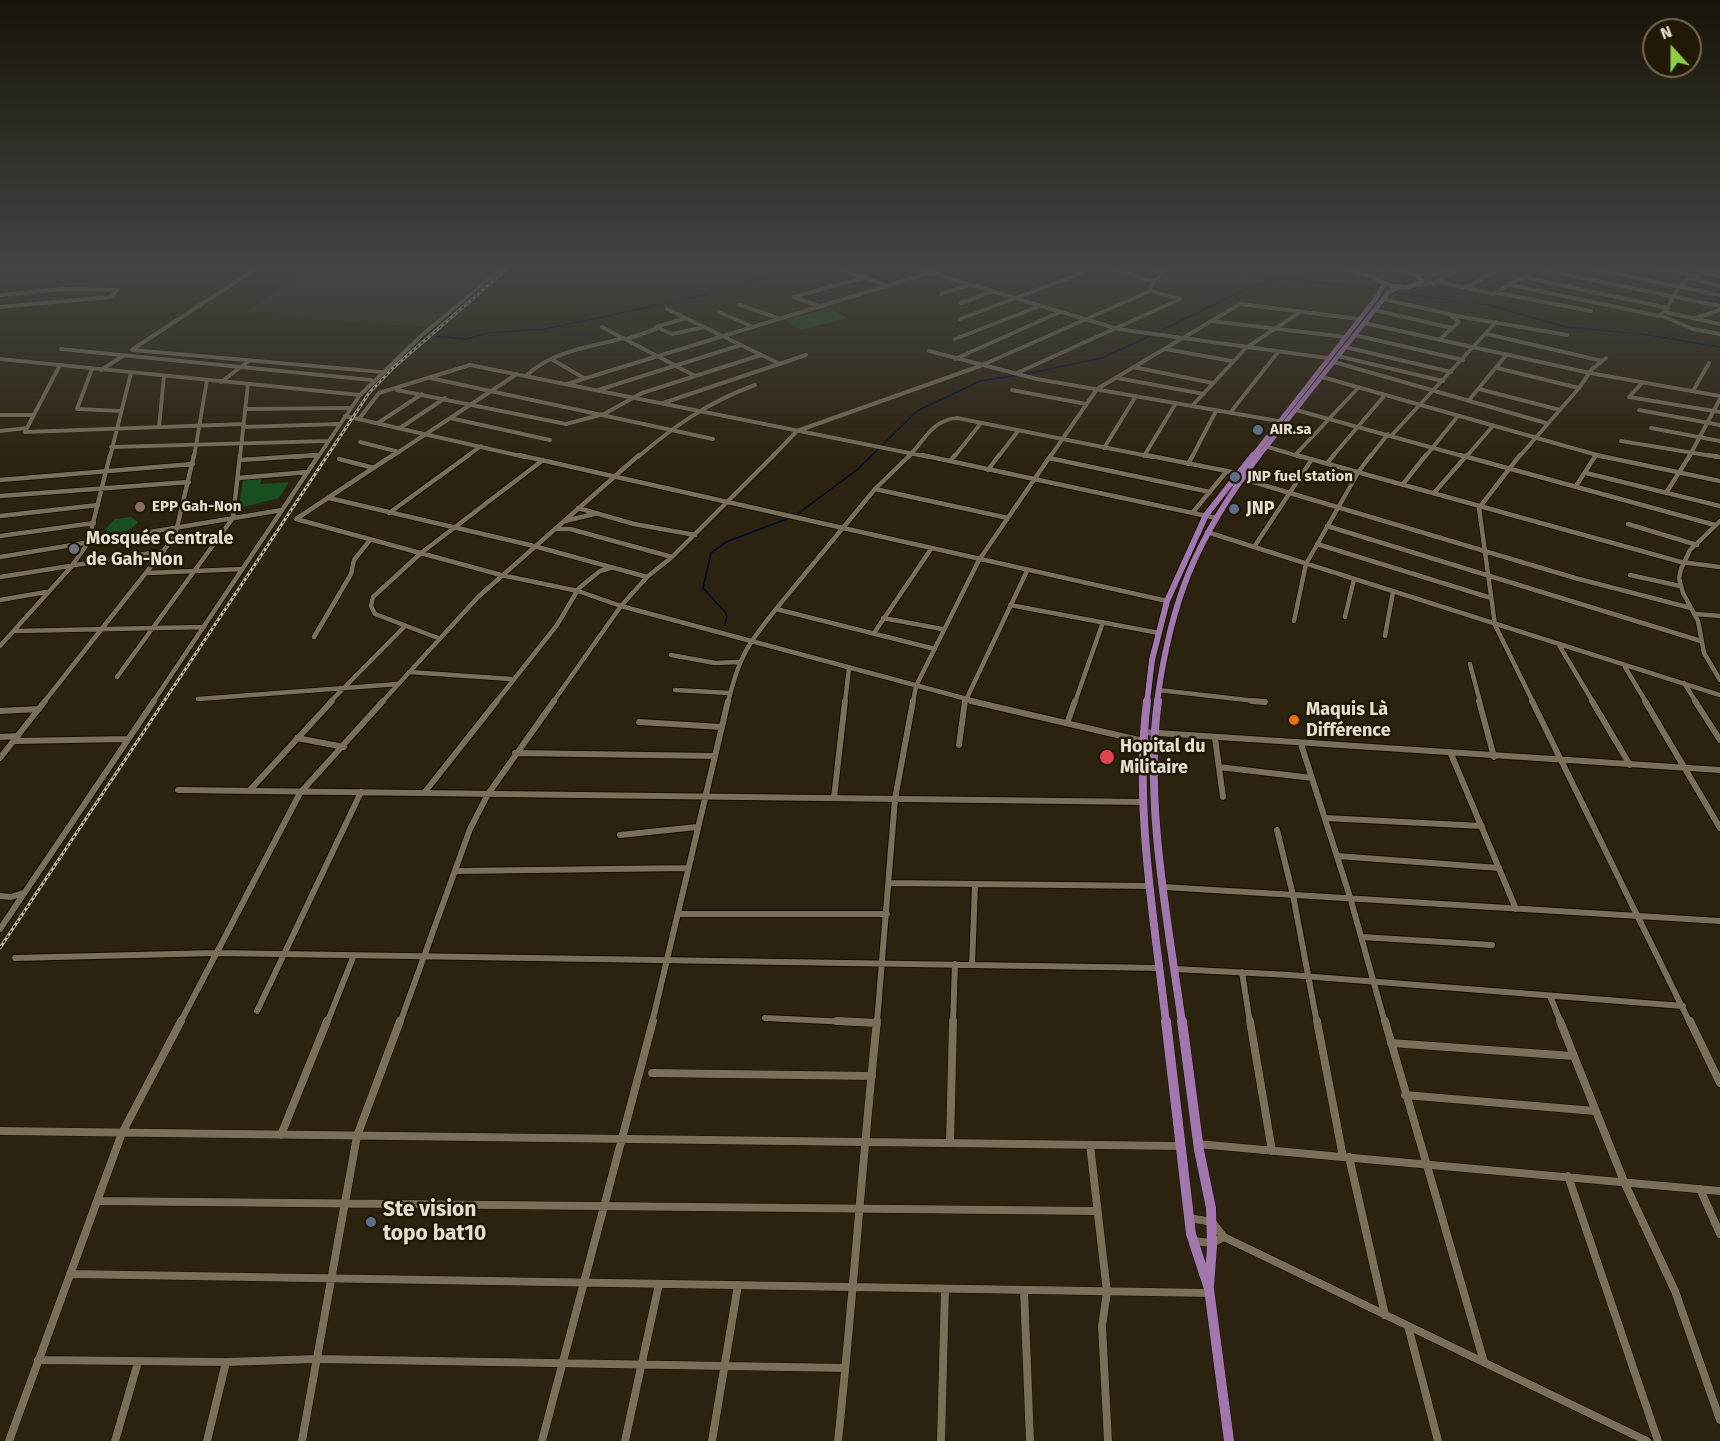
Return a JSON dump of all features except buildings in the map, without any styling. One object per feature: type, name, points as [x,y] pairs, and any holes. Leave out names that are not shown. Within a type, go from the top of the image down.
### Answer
[{"type":"main road","points":[[1229,1441],[1210,1291],[1212,1222],[1198,1144],[1164,887],[1156,734],[1158,690],[1178,597],[1207,532],[1243,479],[1322,377],[1348,335]]},
{"type":"main road","points":[[1210,1291],[1193,1240],[1189,1218],[1150,886],[1144,802],[1143,742],[1147,688],[1167,601],[1206,515],[1278,421],[1354,335]]},
{"type":"street","points":[[101,370],[154,335]]},
{"type":"street","points":[[0,929],[350,408],[382,372],[424,335]]},
{"type":"street","points":[[618,335],[695,376]]},
{"type":"street","points":[[526,376],[532,367],[550,359],[637,335]]},
{"type":"street","points":[[955,339],[965,335]]},
{"type":"street","points":[[955,359],[1009,335]]},
{"type":"street","points":[[302,1441],[357,1136],[423,956],[457,871],[470,829],[488,794],[514,753],[621,606],[647,577],[672,557],[729,502],[797,431],[980,366],[1052,335]]},
{"type":"street","points":[[1016,374],[1104,335]]},
{"type":"street","points":[[1157,335],[1333,359],[1443,381]]},
{"type":"street","points":[[838,1441],[854,1287],[864,1142],[884,963],[895,799],[916,686],[935,649],[942,629],[979,561],[1097,388],[1186,335]]},
{"type":"street","points":[[1192,406],[1232,361],[1263,335]]},
{"type":"street","points":[[1325,335],[1345,338]]},
{"type":"street","points":[[1355,335],[1463,360]]},
{"type":"street","points":[[1424,335],[1590,373],[1720,398],[1718,411],[1666,493]]},
{"type":"street","points":[[1440,339],[1444,335]]},
{"type":"street","points":[[1294,621],[1306,564],[1359,471],[1390,435],[1486,335]]},
{"type":"street","points":[[1493,335],[1604,359],[1546,423],[1479,508],[1495,625],[1720,1083]]},
{"type":"street","points":[[565,384],[723,336],[780,364]]},
{"type":"street","points":[[597,390],[741,345]]},
{"type":"street","points":[[1345,347],[1451,372]]},
{"type":"street","points":[[1165,349],[1232,361]]},
{"type":"street","points":[[61,350],[371,380]]},
{"type":"street","points":[[132,350],[382,372]]},
{"type":"street","points":[[929,351],[1016,374],[1278,421]]},
{"type":"street","points":[[1230,412],[1278,352]]},
{"type":"street","points":[[1469,400],[1507,354]]},
{"type":"street","points":[[392,389],[446,398],[560,424],[601,415],[631,397],[761,355]]},
{"type":"street","points":[[662,404],[806,355]]},
{"type":"street","points":[[0,358],[360,395]]},
{"type":"street","points":[[550,359],[584,378]]},
{"type":"street","points":[[1333,359],[1546,423]]},
{"type":"street","points":[[221,382],[250,360]]},
{"type":"street","points":[[1693,392],[1709,363]]},
{"type":"street","points":[[0,431],[27,428],[32,414],[60,365]]},
{"type":"street","points":[[359,419],[376,396],[468,365],[912,453],[1216,518]]},
{"type":"street","points":[[1133,367],[1213,383]]},
{"type":"street","points":[[1497,368],[1579,388]]},
{"type":"street","points":[[92,369],[77,409],[121,411]]},
{"type":"street","points":[[0,646],[46,592],[71,567],[88,543],[104,471],[131,373]]},
{"type":"street","points":[[517,374],[296,519],[501,575],[578,591],[621,606],[751,639],[965,699],[1068,721],[1157,744]]},
{"type":"street","points":[[159,427],[164,376]]},
{"type":"street","points":[[1116,377],[1204,394]]},
{"type":"street","points":[[1322,377],[1533,439],[1596,455],[1720,481]]},
{"type":"street","points":[[428,378],[713,439]]},
{"type":"street","points":[[0,758],[148,573],[179,527],[193,464],[194,445],[207,380]]},
{"type":"street","points":[[1642,383],[1629,398],[1718,411]]},
{"type":"street","points":[[117,676],[233,518],[248,384]]},
{"type":"street","points":[[9,1441],[122,1133],[300,793],[344,747],[438,638],[501,575],[669,430],[696,411],[730,393],[754,385]]},
{"type":"street","points":[[1296,454],[1327,418],[1359,387]]},
{"type":"street","points":[[1479,389],[1560,410]]},
{"type":"street","points":[[1012,390],[1086,404]]},
{"type":"street","points":[[378,423],[422,394]]},
{"type":"street","points":[[1327,463],[1356,426],[1385,395]]},
{"type":"street","points":[[1104,448],[1136,396]]},
{"type":"street","points":[[400,428],[446,398]]},
{"type":"street","points":[[1144,456],[1176,403]]},
{"type":"street","points":[[245,409],[350,408]]},
{"type":"street","points":[[1296,410],[1718,523]]},
{"type":"street","points":[[1639,410],[1720,425]]},
{"type":"street","points":[[1188,464],[1216,411]]},
{"type":"street","points":[[0,415],[32,414]]},
{"type":"street","points":[[345,416],[1027,572],[1167,601]]},
{"type":"street","points":[[1403,484],[1458,416]]},
{"type":"street","points":[[542,1441],[669,960],[697,827],[738,662],[751,639],[875,489],[912,453],[940,421],[954,417],[1236,473]]},
{"type":"street","points":[[450,418],[550,440]]},
{"type":"street","points":[[950,461],[981,423]]},
{"type":"street","points":[[26,432],[339,424]]},
{"type":"street","points":[[1434,493],[1492,427]]},
{"type":"street","points":[[1651,428],[1720,441]]},
{"type":"street","points":[[988,470],[1018,431]]},
{"type":"street","points":[[111,447],[328,441]]},
{"type":"street","points":[[1621,441],[1720,457]]},
{"type":"street","points":[[360,442],[399,452]]},
{"type":"street","points":[[389,513],[481,446]]},
{"type":"street","points":[[1268,447],[1359,471],[1479,508],[1681,562],[1720,567]]},
{"type":"street","points":[[240,460],[319,455]]},
{"type":"street","points":[[1576,486],[1596,455]]},
{"type":"street","points":[[1049,458],[1210,492]]},
{"type":"street","points":[[339,459],[374,468]]},
{"type":"street","points":[[1254,547],[1312,459]]},
{"type":"street","points":[[438,638],[375,614],[371,606],[373,597],[421,553],[543,460]]},
{"type":"street","points":[[0,480],[193,464]]},
{"type":"street","points":[[1193,512],[1227,471]]},
{"type":"street","points":[[238,478],[308,472]]},
{"type":"street","points":[[1586,473],[1720,506]]},
{"type":"street","points":[[1243,479],[1575,578],[1609,584],[1660,603],[1692,608]]},
{"type":"street","points":[[0,496],[189,482]]},
{"type":"street","points":[[875,489],[1008,518]]},
{"type":"street","points":[[328,498],[534,546],[647,577]]},
{"type":"street","points":[[0,516],[98,505]]},
{"type":"street","points":[[578,508],[634,524],[695,535]]},
{"type":"street","points":[[0,557],[282,510]]},
{"type":"street","points":[[561,522],[599,514]]},
{"type":"street","points":[[0,536],[94,523]]},
{"type":"street","points":[[1718,523],[1681,562],[1680,586],[1696,614],[1702,634],[1704,653],[1720,680]]},
{"type":"street","points":[[1629,524],[1696,544]]},
{"type":"street","points":[[1327,526],[1701,641]]},
{"type":"street","points":[[554,529],[570,529],[672,557]]},
{"type":"street","points":[[1207,532],[1720,695]]},
{"type":"street","points":[[314,637],[351,574],[354,560],[370,540]]},
{"type":"street","points":[[1317,544],[1491,598]]},
{"type":"street","points":[[874,633],[931,549]]},
{"type":"street","points":[[0,577],[164,551]]},
{"type":"street","points":[[424,793],[511,679],[557,625],[578,591],[600,571],[612,567]]},
{"type":"street","points":[[148,573],[243,568]]},
{"type":"street","points":[[959,745],[965,699],[1027,572]]},
{"type":"street","points":[[1630,574],[1680,586]]},
{"type":"street","points":[[1345,617],[1354,579]]},
{"type":"street","points":[[0,600],[46,592]]},
{"type":"street","points":[[1385,636],[1393,592]]},
{"type":"street","points":[[1010,605],[1159,633]]},
{"type":"street","points":[[776,609],[935,649]]},
{"type":"street","points":[[1696,614],[1720,616]]},
{"type":"street","points":[[883,618],[942,629]]},
{"type":"street","points":[[1068,721],[1103,622]]},
{"type":"street","points":[[249,791],[343,688],[405,626]]},
{"type":"street","points":[[15,631],[204,627]]},
{"type":"street","points":[[1559,645],[1630,765]]},
{"type":"street","points":[[671,655],[715,663],[738,662]]},
{"type":"street","points":[[1470,664],[1494,757]]},
{"type":"street","points":[[1624,666],[1720,828]]},
{"type":"street","points":[[834,798],[849,668]]},
{"type":"street","points":[[409,672],[511,679]]},
{"type":"street","points":[[1683,682],[1720,740]]},
{"type":"street","points":[[198,699],[398,684]]},
{"type":"street","points":[[675,690],[730,693]]},
{"type":"street","points":[[1158,690],[1265,702]]},
{"type":"street","points":[[0,711],[39,709]]},
{"type":"street","points":[[639,722],[722,727]]},
{"type":"street","points":[[1143,732],[1494,757],[1720,770]]},
{"type":"street","points":[[0,737],[128,739]]},
{"type":"street","points":[[297,738],[344,747]]},
{"type":"street","points":[[1215,738],[1223,797]]},
{"type":"street","points":[[1301,744],[1362,937],[1405,1095],[1428,1164],[1484,1362]]},
{"type":"street","points":[[514,753],[715,756]]},
{"type":"street","points":[[1451,754],[1516,909]]},
{"type":"street","points":[[1218,767],[1312,778]]},
{"type":"street","points":[[178,790],[1144,802]]},
{"type":"street","points":[[257,1011],[361,792]]},
{"type":"street","points":[[1325,818],[1482,826]]},
{"type":"street","points":[[620,835],[697,827]]},
{"type":"street","points":[[1277,830],[1293,895],[1346,1157],[1385,1315]]},
{"type":"street","points":[[1337,856],[1499,868]]},
{"type":"street","points":[[457,871],[688,868]]},
{"type":"street","points":[[889,883],[1150,886]]},
{"type":"street","points":[[972,965],[975,885]]},
{"type":"street","points":[[1164,887],[1720,921]]},
{"type":"street","points":[[0,896],[11,897],[25,892]]},
{"type":"street","points":[[678,914],[887,914]]},
{"type":"street","points":[[1362,937],[1492,945]]},
{"type":"street","points":[[15,958],[216,953],[1160,968]]},
{"type":"street","points":[[281,1135],[354,955]]},
{"type":"street","points":[[950,1143],[956,964]]},
{"type":"street","points":[[1175,969],[1308,976],[1683,1006]]},
{"type":"street","points":[[1242,972],[1272,1151]]},
{"type":"street","points":[[1550,996],[1625,1184],[1679,1299],[1720,1420]]},
{"type":"street","points":[[765,1018],[878,1023]]},
{"type":"street","points":[[1391,1043],[1574,1056]]},
{"type":"street","points":[[652,1073],[872,1076]]},
{"type":"street","points":[[1405,1095],[1595,1111]]},
{"type":"street","points":[[0,1131],[1180,1146]]},
{"type":"street","points":[[1198,1144],[1720,1191]]},
{"type":"street","points":[[1090,1145],[1107,1292],[1102,1326],[1108,1441]]},
{"type":"street","points":[[1568,1176],[1658,1441]]},
{"type":"street","points":[[1700,1189],[1720,1234]]},
{"type":"street","points":[[97,1201],[1097,1211]]},
{"type":"street","points":[[1189,1218],[1212,1222],[1224,1237],[1647,1441]]},
{"type":"street","points":[[1193,1240],[1212,1243],[1224,1237]]},
{"type":"street","points":[[70,1274],[1107,1292],[1210,1291]]},
{"type":"street","points":[[625,1441],[659,1284]]},
{"type":"street","points":[[712,1441],[738,1286]]},
{"type":"street","points":[[941,1441],[945,1289]]},
{"type":"street","points":[[1024,1290],[1030,1441]]},
{"type":"street","points":[[1408,1326],[1438,1441]]},
{"type":"street","points":[[38,1360],[226,1362],[316,1359],[562,1365],[845,1368]]},
{"type":"street","points":[[115,1441],[138,1362]]},
{"type":"street","points":[[207,1441],[226,1362]]},
{"type":"green space","points":[[262,478],[260,484],[289,482],[279,498],[239,508],[243,480]]},
{"type":"green space","points":[[131,517],[138,522],[127,531],[113,533],[105,529],[115,519]]},
{"type":"waterway","points":[[435,336],[467,339],[480,335]]},
{"type":"waterway","points":[[1026,374],[1102,358],[1151,335]]},
{"type":"waterway","points":[[1649,335],[1720,347]]},
{"type":"waterway","points":[[796,515],[858,469],[917,411],[980,381],[1018,375]]},
{"type":"waterway","points":[[725,624],[727,616],[725,612],[703,588],[711,553],[726,542],[792,517]]},
{"type":"railway","points":[[0,948],[369,393],[393,368],[431,335]]},
{"type":"place","name":"AIR.sa","points":[[1258,430]]},
{"type":"place","name":"JNP fuel station","points":[[1235,477]]},
{"type":"place","name":"EPP Gah-Non","points":[[140,507]]},
{"type":"place","name":"JNP","points":[[1234,509]]},
{"type":"place","name":"Mosquée Centrale de Gah-Non","points":[[74,549]]},
{"type":"place","name":"Maquis Là Différence","points":[[1294,720]]},
{"type":"place","name":"Hopital du Militaire","points":[[1107,757]]},
{"type":"place","name":"Ste vision topo bat10","points":[[371,1222]]}]
